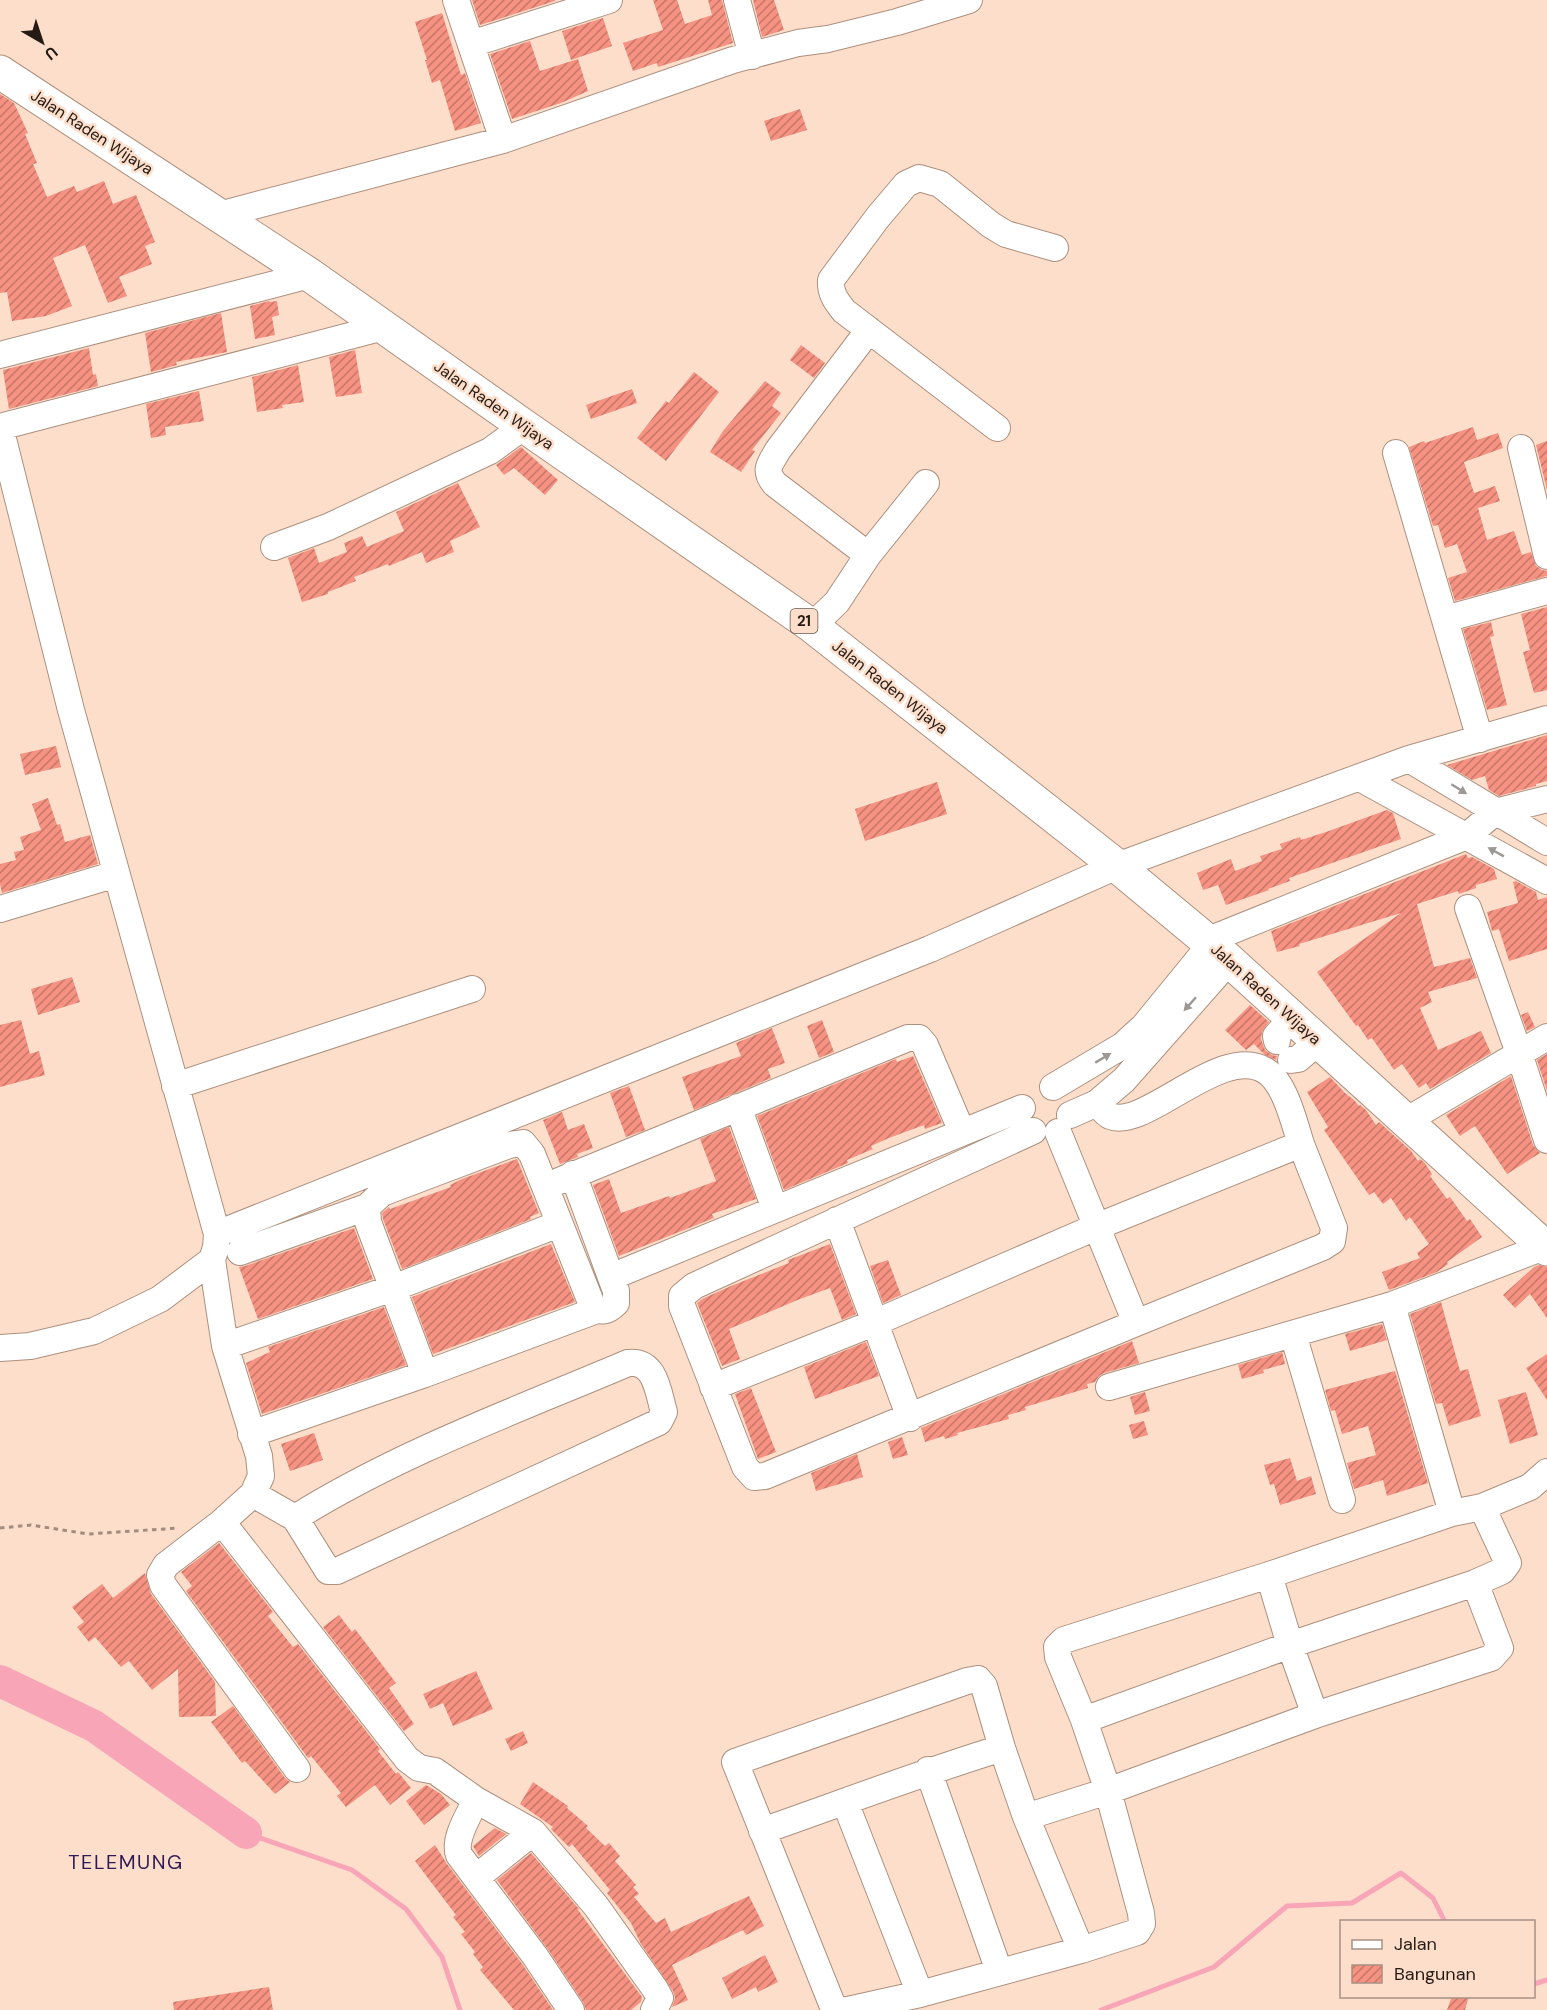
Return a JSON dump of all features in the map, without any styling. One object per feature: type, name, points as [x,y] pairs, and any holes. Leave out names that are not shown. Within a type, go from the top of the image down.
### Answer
[{"type":"highway","name":"Jalan Raden Wijaya","points":[[0,72],[310,275],[812,626],[1117,866],[1215,949],[1287,1040],[1318,1042],[1545,1248]]},
{"type":"street","points":[[456,0],[503,140]]},
{"type":"street","points":[[471,44],[609,0]]},
{"type":"street","points":[[737,0],[752,56]]},
{"type":"street","points":[[219,215],[503,140],[733,60],[798,43],[828,39],[897,22],[969,0]]},
{"type":"street","points":[[997,428],[844,311],[830,289],[831,280],[906,184],[919,178],[940,184],[1005,234],[1055,248]]},
{"type":"street","points":[[0,356],[310,275]]},
{"type":"street","points":[[297,1769],[163,1586],[160,1575],[166,1565],[222,1522],[253,1494],[261,1476],[259,1456],[225,1346],[212,1260],[217,1234],[71,710],[0,427],[384,327]]},
{"type":"street","points":[[868,330],[778,450],[768,471],[775,484],[868,555]]},
{"type":"street","points":[[274,547],[328,527],[490,451],[524,426]]},
{"type":"street","points":[[1521,448],[1547,556]]},
{"type":"street","points":[[1396,453],[1480,739]]},
{"type":"street","points":[[812,626],[837,602],[868,555],[926,483]]},
{"type":"street","points":[[1445,619],[1547,591]]},
{"type":"street","points":[[217,1234],[930,949],[1117,866],[1409,759],[1547,718]]},
{"type":"street","points":[[1409,759],[1547,842]]},
{"type":"street","points":[[1360,778],[1547,881]]},
{"type":"street","points":[[1136,1323],[1096,1227],[1064,1123],[1070,1106],[1067,1098],[1061,1091],[1046,1086],[1033,1090],[1024,1101],[1022,1108],[1024,1121],[1033,1131],[1046,1135],[1064,1123],[1097,1103],[1124,1080],[1151,1033],[1215,949],[1467,836],[1496,812],[1547,799]]},
{"type":"street","points":[[0,909],[116,874]]},
{"type":"street","points":[[1468,908],[1547,1140]]},
{"type":"street","points":[[175,1086],[472,989]]},
{"type":"street","points":[[1053,1088],[1122,1046],[1151,1033]]},
{"type":"street","points":[[1406,1121],[1547,1037]]},
{"type":"street","points":[[545,1187],[908,1038],[919,1038],[925,1045],[962,1132]]},
{"type":"street","points":[[1033,1131],[694,1286],[682,1296],[681,1306],[744,1467],[754,1477],[765,1476],[910,1418],[1323,1247],[1332,1241],[1334,1228],[1281,1088],[1266,1071],[1253,1065],[1240,1064],[1222,1070],[1172,1094],[1134,1116],[1120,1118],[1108,1115],[1097,1103]]},
{"type":"street","points":[[738,1107],[775,1209]]},
{"type":"street","points":[[611,1277],[1022,1108]]},
{"type":"street","points":[[240,1252],[368,1207],[382,1193],[509,1145],[523,1143],[532,1154],[592,1305],[597,1310]]},
{"type":"street","points":[[713,1387],[874,1323],[1096,1227],[1301,1144]]},
{"type":"street","points":[[251,1434],[425,1374],[597,1310],[610,1309],[616,1303],[616,1291],[573,1174]]},
{"type":"street","points":[[368,1207],[368,1222],[425,1374]]},
{"type":"street","points":[[837,1220],[910,1418]]},
{"type":"street","points":[[225,1346],[393,1288],[560,1224]]},
{"type":"street","points":[[1109,1387],[1392,1305],[1545,1248]]},
{"type":"street","points":[[0,1348],[30,1346],[94,1330],[160,1299],[212,1260]]},
{"type":"street","points":[[1392,1305],[1452,1513]]},
{"type":"street","points":[[1293,1334],[1342,1500]]},
{"type":"street","points":[[253,1494],[295,1518],[328,1571],[338,1571],[659,1422],[664,1412],[653,1377],[643,1364],[628,1363],[441,1443],[328,1497],[295,1518]]},
{"type":"street","points":[[848,2010],[920,1994],[1081,1950],[1137,1932],[1142,1924],[1108,1791],[1084,1720],[1059,1657],[1057,1647],[1064,1640],[1269,1575],[1452,1513],[1482,1507],[1530,1487],[1547,1472]]},
{"type":"street","points":[[1084,1720],[1290,1645],[1475,1583],[1502,1571],[1508,1563],[1482,1507]]},
{"type":"street","points":[[222,1522],[407,1759],[419,1768],[435,1771],[476,1800],[533,1832],[596,1906],[655,1989],[660,1998],[654,2010]]},
{"type":"street","points":[[1269,1575],[1290,1645],[1315,1715]]},
{"type":"street","points":[[1026,1817],[1108,1791],[1315,1715],[1491,1658],[1500,1648],[1475,1583]]},
{"type":"street","points":[[839,2010],[832,2004],[735,1762],[967,1681],[978,1679],[984,1686],[1026,1817],[1081,1950]]},
{"type":"street","points":[[762,1831],[928,1770],[1002,1748]]},
{"type":"street","points":[[928,1770],[999,1971]]},
{"type":"street","points":[[476,1800],[459,1838],[457,1849],[459,1855],[535,1956],[571,2010]]},
{"type":"street","points":[[845,1802],[920,1994]]},
{"type":"street","points":[[477,1877],[533,1832]]},
{"type":"path","points":[[0,1528],[31,1526],[88,1534],[183,1528]]},
{"type":"building","points":[[472,0],[555,0],[555,1],[480,25]]},
{"type":"building","points":[[653,0],[677,0],[685,24],[712,15],[708,0],[722,0],[733,43],[658,67],[657,63],[633,71],[623,43],[663,30]]},
{"type":"building","points":[[753,0],[774,0],[784,30],[762,37]]},
{"type":"building","points":[[442,13],[461,75],[465,73],[481,123],[455,131],[440,80],[432,83],[415,22]]},
{"type":"building","points":[[603,18],[612,46],[571,60],[562,31]]},
{"type":"building","points":[[530,41],[540,71],[578,59],[588,91],[561,103],[512,119],[490,54]]},
{"type":"building","points":[[0,94],[14,103],[28,133],[25,134],[37,163],[33,164],[47,197],[74,186],[77,192],[104,181],[113,204],[136,195],[155,242],[145,246],[152,264],[119,277],[127,296],[108,303],[85,245],[53,258],[72,306],[46,316],[12,321],[7,292],[0,293]]},
{"type":"building","points":[[800,109],[807,130],[771,141],[764,121]]},
{"type":"building","points":[[277,301],[279,315],[272,317],[275,335],[255,339],[250,306]]},
{"type":"building","points":[[221,313],[227,352],[176,362],[177,365],[151,372],[145,333]]},
{"type":"building","points":[[801,345],[825,363],[814,378],[790,360]]},
{"type":"building","points":[[89,348],[93,375],[96,374],[98,386],[9,409],[3,370]]},
{"type":"building","points":[[355,350],[362,393],[336,397],[329,357]]},
{"type":"building","points":[[298,365],[304,402],[257,412],[252,377]]},
{"type":"building","points":[[694,372],[719,392],[666,461],[637,438],[666,401],[669,403]]},
{"type":"building","points":[[765,381],[781,393],[772,406],[781,413],[752,450],[755,451],[741,472],[710,452],[723,431]]},
{"type":"building","points":[[632,389],[637,403],[591,419],[586,405]]},
{"type":"building","points":[[199,391],[204,421],[165,427],[166,435],[151,438],[146,404]]},
{"type":"building","points":[[1473,427],[1477,440],[1498,433],[1503,448],[1464,462],[1474,493],[1495,486],[1500,501],[1478,508],[1487,540],[1514,531],[1522,555],[1531,552],[1536,566],[1547,571],[1547,576],[1455,601],[1448,578],[1467,572],[1457,544],[1445,548],[1438,525],[1433,526],[1409,447]]},
{"type":"building","points":[[1547,441],[1547,490],[1536,445]]},
{"type":"building","points":[[521,447],[558,480],[545,495],[514,468],[504,475],[496,465]]},
{"type":"building","points":[[458,483],[480,527],[450,541],[454,552],[426,563],[422,552],[354,577],[356,581],[328,592],[328,594],[302,602],[288,558],[314,548],[319,563],[347,552],[344,543],[362,536],[367,547],[404,531],[396,512]]},
{"type":"building","points":[[1547,607],[1547,690],[1534,693],[1523,652],[1530,650],[1521,614]]},
{"type":"building","points":[[1491,622],[1494,636],[1490,637],[1507,705],[1487,710],[1463,629]]},
{"type":"building","points":[[1547,735],[1547,781],[1536,784],[1536,786],[1499,796],[1489,790],[1485,776],[1472,780],[1447,765]]},
{"type":"building","points":[[56,746],[61,767],[25,775],[20,754]]},
{"type":"building","points":[[937,782],[947,814],[865,841],[855,809]]},
{"type":"building","points":[[48,798],[57,825],[60,824],[65,842],[90,835],[98,864],[2,893],[0,864],[16,860],[14,852],[24,850],[20,837],[41,830],[32,804]]},
{"type":"building","points":[[1387,810],[1393,813],[1401,839],[1289,878],[1290,881],[1269,890],[1226,905],[1218,885],[1203,890],[1197,873],[1231,859],[1235,871],[1262,861],[1260,856],[1282,849],[1280,844],[1300,837],[1301,840]]},
{"type":"building","points":[[1466,854],[1468,858],[1472,857],[1494,869],[1497,879],[1476,885],[1476,888],[1459,894],[1458,891],[1417,904],[1434,967],[1470,958],[1477,978],[1428,992],[1432,1002],[1420,1008],[1438,1050],[1481,1031],[1491,1053],[1430,1089],[1426,1083],[1419,1088],[1402,1064],[1394,1070],[1372,1038],[1368,1040],[1358,1025],[1356,1026],[1317,972],[1401,913],[1277,952],[1271,931]]},
{"type":"building","points":[[1516,881],[1536,892],[1538,900],[1547,897],[1547,949],[1509,961],[1499,929],[1492,931],[1487,912],[1518,903],[1513,882]]},
{"type":"building","points":[[72,977],[80,1002],[38,1015],[31,989]]},
{"type":"building","points":[[1250,1005],[1269,1022],[1262,1032],[1261,1039],[1265,1050],[1277,1056],[1276,1060],[1265,1055],[1254,1044],[1246,1050],[1225,1030]]},
{"type":"building","points":[[1528,1012],[1535,1027],[1527,1031],[1521,1015]]},
{"type":"building","points":[[21,1020],[30,1054],[39,1051],[45,1075],[0,1087],[0,1025]]},
{"type":"building","points":[[822,1020],[834,1052],[819,1058],[807,1026]]},
{"type":"building","points":[[772,1028],[785,1063],[768,1069],[771,1078],[694,1110],[682,1077],[741,1056],[736,1043]]},
{"type":"building","points":[[1547,1054],[1547,1091],[1537,1060]]},
{"type":"building","points":[[913,1056],[942,1123],[925,1129],[924,1125],[889,1138],[871,1146],[873,1149],[847,1160],[848,1163],[784,1190],[757,1116],[896,1059],[897,1062]]},
{"type":"building","points":[[1511,1076],[1533,1145],[1540,1153],[1507,1174],[1475,1126],[1460,1136],[1446,1115]]},
{"type":"building","points":[[1330,1077],[1366,1110],[1376,1125],[1379,1122],[1411,1151],[1418,1161],[1420,1159],[1424,1162],[1432,1174],[1430,1176],[1447,1199],[1450,1197],[1467,1221],[1470,1219],[1482,1237],[1437,1272],[1389,1290],[1382,1272],[1420,1258],[1417,1253],[1429,1244],[1410,1217],[1406,1221],[1391,1198],[1383,1204],[1374,1192],[1369,1195],[1324,1130],[1328,1127],[1307,1092]]},
{"type":"building","points":[[629,1086],[645,1130],[626,1137],[610,1093]]},
{"type":"building","points":[[562,1112],[568,1130],[584,1124],[593,1148],[560,1164],[543,1120]]},
{"type":"building","points":[[729,1127],[756,1199],[712,1214],[714,1218],[619,1256],[593,1185],[609,1179],[621,1213],[716,1181],[700,1139]]},
{"type":"building","points":[[517,1159],[539,1213],[530,1217],[531,1219],[402,1269],[382,1213],[389,1207],[390,1209],[451,1187],[450,1185],[462,1179]]},
{"type":"building","points":[[354,1228],[373,1279],[258,1319],[239,1267]]},
{"type":"building","points":[[551,1244],[575,1302],[433,1354],[412,1297]]},
{"type":"building","points":[[830,1244],[856,1314],[842,1320],[830,1288],[800,1299],[729,1329],[740,1359],[722,1366],[697,1303],[731,1286],[789,1263],[788,1260]]},
{"type":"building","points":[[888,1260],[901,1295],[883,1303],[870,1266]]},
{"type":"building","points":[[1539,1265],[1547,1267],[1547,1318],[1530,1294],[1515,1308],[1503,1295]]},
{"type":"building","points":[[1441,1302],[1460,1371],[1468,1369],[1481,1416],[1449,1426],[1442,1403],[1436,1404],[1410,1314]]},
{"type":"building","points":[[384,1307],[406,1365],[262,1414],[246,1363],[270,1352],[268,1347]]},
{"type":"building","points":[[1382,1324],[1387,1340],[1350,1351],[1345,1334]]},
{"type":"building","points":[[1132,1341],[1139,1363],[1104,1373],[1095,1382],[1087,1384],[1088,1388],[1025,1407],[1026,1410],[1008,1415],[1009,1419],[957,1433],[958,1435],[945,1439],[944,1436],[925,1442],[921,1428]]},
{"type":"building","points":[[866,1342],[879,1376],[815,1399],[804,1367]]},
{"type":"building","points":[[1282,1352],[1285,1364],[1242,1379],[1238,1365]]},
{"type":"building","points":[[1547,1354],[1547,1400],[1526,1368]]},
{"type":"building","points":[[1395,1371],[1428,1483],[1387,1496],[1383,1480],[1354,1489],[1347,1463],[1376,1455],[1368,1426],[1342,1434],[1335,1410],[1331,1411],[1325,1390]]},
{"type":"building","points":[[751,1388],[776,1452],[758,1459],[735,1394]]},
{"type":"building","points":[[1145,1392],[1150,1411],[1135,1415],[1130,1397]]},
{"type":"building","points":[[1526,1392],[1538,1435],[1510,1444],[1498,1400]]},
{"type":"building","points":[[1144,1421],[1148,1435],[1133,1439],[1129,1425]]},
{"type":"building","points":[[314,1433],[323,1460],[290,1471],[281,1444]]},
{"type":"building","points":[[902,1437],[908,1455],[893,1459],[888,1442]]},
{"type":"building","points":[[857,1454],[863,1477],[816,1491],[811,1473]]},
{"type":"building","points":[[1290,1458],[1297,1481],[1311,1476],[1316,1494],[1280,1505],[1274,1484],[1270,1485],[1264,1465]]},
{"type":"building","points":[[219,1543],[273,1612],[268,1616],[293,1647],[298,1644],[380,1749],[378,1751],[396,1774],[398,1772],[411,1788],[390,1805],[375,1785],[346,1807],[337,1796],[341,1793],[311,1756],[308,1758],[186,1591],[192,1586],[181,1572]]},
{"type":"building","points":[[145,1573],[151,1594],[215,1682],[216,1716],[179,1717],[178,1669],[152,1690],[129,1661],[121,1667],[95,1637],[89,1642],[77,1627],[84,1622],[72,1607],[102,1584],[113,1598]]},
{"type":"building","points":[[339,1615],[352,1632],[355,1629],[396,1683],[389,1688],[414,1724],[404,1731],[323,1627]]},
{"type":"building","points":[[476,1671],[493,1709],[453,1726],[443,1703],[430,1709],[423,1694]]},
{"type":"building","points":[[233,1706],[290,1782],[275,1794],[245,1761],[242,1763],[211,1722]]},
{"type":"building","points":[[523,1731],[528,1743],[511,1751],[505,1739]]},
{"type":"building","points":[[533,1782],[568,1806],[567,1808],[588,1826],[586,1828],[605,1846],[609,1843],[620,1856],[615,1861],[636,1885],[633,1887],[639,1894],[634,1897],[656,1923],[665,1918],[671,1932],[749,1896],[764,1926],[746,1935],[743,1930],[672,1965],[688,2000],[672,2007],[675,1998],[673,1991],[641,1944],[631,1923],[607,1893],[610,1890],[572,1844],[569,1847],[551,1829],[553,1827],[520,1804]]},
{"type":"building","points":[[426,1785],[441,1794],[450,1805],[424,1825],[406,1801]]},
{"type":"building","points":[[495,1828],[506,1834],[479,1856],[473,1846]]},
{"type":"building","points":[[435,1845],[553,2010],[514,2010],[480,1970],[483,1967],[461,1934],[465,1932],[453,1917],[456,1915],[415,1861]]},
{"type":"building","points":[[531,1853],[579,1909],[642,1997],[641,2002],[631,2010],[586,2010],[547,1948],[497,1880]]},
{"type":"building","points":[[765,1955],[778,1982],[758,1992],[756,1987],[732,1999],[722,1978]]},
{"type":"building","points":[[269,1987],[273,2010],[174,2010],[173,2002]]},
{"type":"building","points":[[1451,1998],[1468,1998],[1465,2010],[1447,2010]]},
{"type":"waterway","points":[[0,1681],[94,1726],[246,1833]]},
{"type":"waterway","points":[[246,1833],[352,1870],[406,1909],[442,1957],[460,2010]]},
{"type":"waterway","points":[[1101,2010],[1214,1967],[1287,1906],[1352,1903],[1401,1873],[1433,1898],[1444,1920]]},
{"type":"waterway","points":[[1535,1984],[1547,1980]]},
{"type":"district","name":"TELEMUNG","points":[[126,1862]]}]
